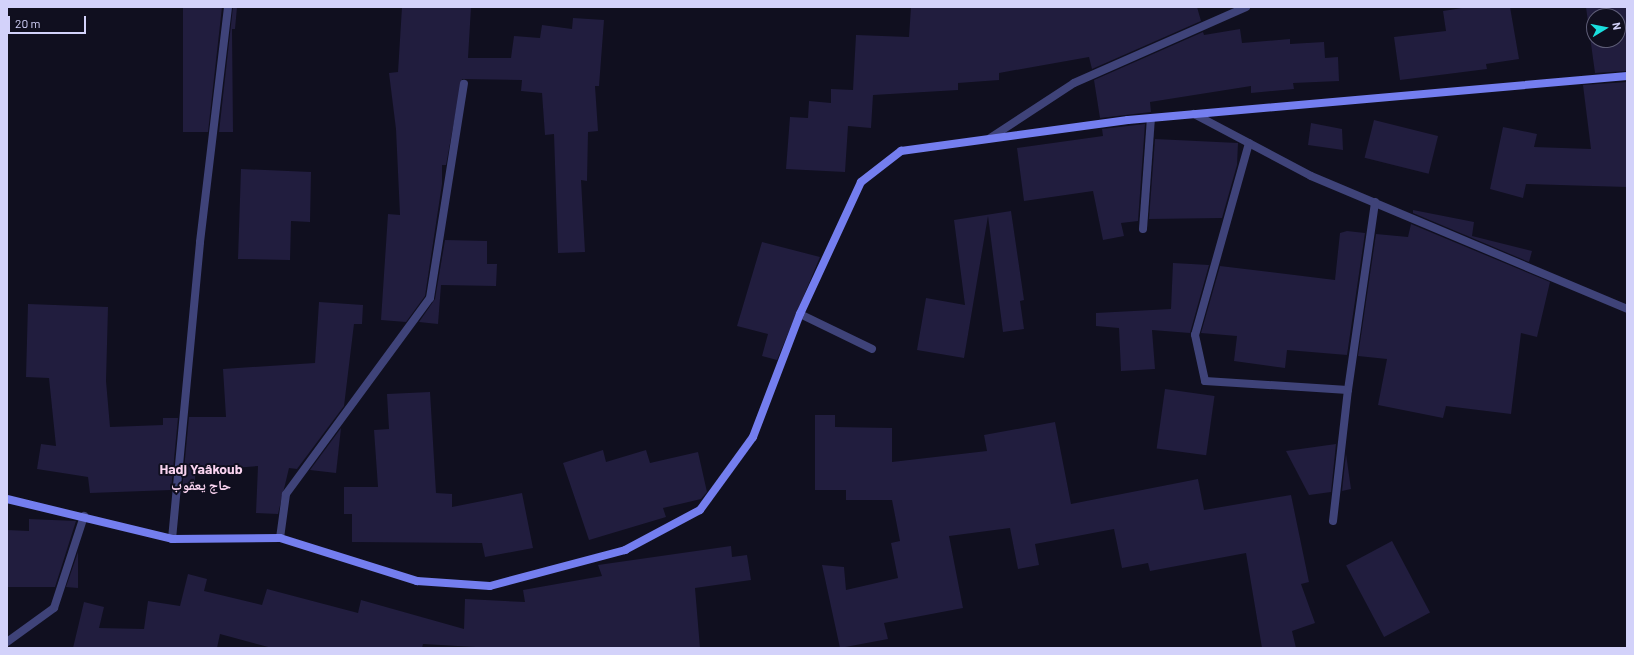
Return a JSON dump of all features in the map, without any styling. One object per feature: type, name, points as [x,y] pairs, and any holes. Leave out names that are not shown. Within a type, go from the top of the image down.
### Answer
[{"type":"street","points":[[172,539],[200,242],[228,7]]},
{"type":"street","points":[[990,138],[1074,83],[1246,7]]},
{"type":"street","points":[[7,499],[84,516],[172,539],[280,538],[417,580],[490,586],[625,550],[700,510],[753,437],[800,314],[861,182],[901,150],[1151,118],[1627,76]]},
{"type":"street","points":[[280,538],[286,494],[430,298],[464,84]]},
{"type":"street","points":[[1194,114],[1311,176],[1627,309]]},
{"type":"street","points":[[1142,229],[1151,118]]},
{"type":"street","points":[[1249,143],[1195,336],[1205,381],[1348,390]]},
{"type":"street","points":[[1333,521],[1348,390],[1375,202]]},
{"type":"street","points":[[800,314],[872,349]]},
{"type":"street","points":[[7,642],[54,608],[84,516]]},
{"type":"building","points":[[183,7],[222,7],[208,132],[183,132]]},
{"type":"building","points":[[233,7],[237,7],[235,29],[232,29],[233,132],[219,132]]},
{"type":"building","points":[[402,7],[471,7],[468,58],[511,58],[514,36],[540,38],[542,25],[572,29],[573,18],[604,20],[599,86],[595,86],[598,131],[588,132],[587,181],[581,180],[585,252],[558,253],[554,134],[545,135],[542,93],[521,91],[522,80],[462,79],[446,165],[442,165],[442,184],[425,296],[406,322],[381,320],[388,214],[400,215],[396,129],[389,73],[398,72]]},
{"type":"building","points":[[911,7],[1197,7],[1201,21],[1092,69],[1089,57],[999,73],[999,80],[958,83],[958,90],[873,95],[871,128],[848,126],[845,172],[786,169],[790,117],[808,118],[809,101],[831,103],[831,89],[853,90],[856,35],[909,37]]},
{"type":"building","points":[[1468,7],[1510,7],[1519,59],[1486,64],[1487,69],[1400,80],[1394,37],[1446,31],[1443,11]]},
{"type":"building","points":[[1586,7],[1627,7],[1627,71],[1595,73],[1592,48],[1626,48],[1626,8]]},
{"type":"building","points":[[1240,29],[1242,43],[1290,39],[1290,44],[1324,42],[1325,58],[1338,57],[1339,81],[1293,83],[1294,89],[1251,93],[1251,86],[1150,102],[1151,112],[1100,118],[1094,80],[1203,32],[1204,35]]},
{"type":"building","points":[[1627,82],[1627,187],[1526,184],[1523,198],[1490,189],[1503,127],[1537,134],[1534,147],[1591,149],[1583,85]]},
{"type":"building","points":[[1374,120],[1438,136],[1429,174],[1365,158]]},
{"type":"building","points":[[1311,123],[1342,129],[1343,150],[1308,145]]},
{"type":"building","points":[[1145,124],[1138,221],[1121,223],[1124,236],[1103,240],[1093,191],[1024,201],[1017,148],[1103,136],[1102,129]]},
{"type":"building","points":[[1155,139],[1238,143],[1237,165],[1222,218],[1149,219]]},
{"type":"building","points":[[241,169],[311,172],[310,222],[291,221],[290,260],[238,259]]},
{"type":"building","points":[[1413,210],[1474,222],[1472,236],[1532,251],[1529,262],[1413,213]]},
{"type":"building","points":[[1011,211],[1024,300],[1020,301],[1024,329],[1003,332],[988,216],[964,358],[917,350],[926,298],[965,305],[954,220]]},
{"type":"building","points":[[1411,224],[1550,282],[1537,337],[1521,333],[1511,414],[1446,406],[1443,418],[1378,405],[1387,359],[1358,356],[1376,234],[1408,237]]},
{"type":"building","points":[[1347,231],[1365,233],[1347,355],[1287,350],[1285,368],[1234,361],[1237,336],[1201,333],[1220,266],[1335,280],[1340,233]]},
{"type":"building","points":[[445,240],[487,241],[487,264],[497,264],[496,286],[441,285],[438,324],[419,322],[435,299]]},
{"type":"building","points":[[762,242],[820,257],[777,360],[762,356],[768,334],[737,326]]},
{"type":"building","points":[[1173,263],[1209,265],[1190,333],[1152,330],[1155,369],[1121,371],[1119,328],[1096,326],[1096,313],[1171,309]]},
{"type":"building","points":[[319,302],[363,305],[362,324],[354,324],[344,406],[297,469],[289,468],[278,514],[256,513],[258,466],[195,471],[195,490],[182,490],[189,417],[226,417],[223,369],[315,363]]},
{"type":"building","points":[[28,304],[108,307],[106,381],[110,427],[163,425],[163,418],[178,418],[171,490],[90,493],[88,477],[37,469],[41,444],[56,446],[49,378],[26,377]]},
{"type":"building","points":[[1165,389],[1215,396],[1206,455],[1157,448]]},
{"type":"building","points":[[430,392],[436,493],[452,494],[452,507],[522,493],[533,548],[485,557],[482,543],[352,542],[352,514],[344,514],[344,487],[378,487],[374,430],[389,429],[387,394]]},
{"type":"building","points":[[815,415],[835,415],[835,427],[892,428],[892,462],[987,451],[984,435],[1055,422],[1071,504],[1198,479],[1204,510],[1291,495],[1309,582],[1301,584],[1315,623],[1292,631],[1296,648],[1262,648],[1246,553],[1150,571],[1148,563],[1122,568],[1114,529],[1035,544],[1039,565],[1018,569],[1010,528],[949,536],[963,608],[884,623],[888,639],[840,648],[822,565],[844,567],[846,590],[898,578],[891,543],[900,541],[892,500],[846,500],[846,490],[815,490]]},
{"type":"building","points":[[341,428],[336,473],[310,470]]},
{"type":"building","points":[[1336,444],[1331,492],[1309,495],[1286,451]]},
{"type":"building","points":[[603,450],[606,462],[646,450],[650,463],[698,452],[707,492],[701,499],[663,508],[666,517],[589,540],[563,463]]},
{"type":"building","points":[[1346,454],[1351,489],[1342,491]]},
{"type":"building","points":[[29,519],[76,521],[55,587],[7,587],[7,530],[29,531]]},
{"type":"building","points":[[1392,541],[1430,613],[1384,637],[1346,565]]},
{"type":"building","points":[[731,546],[732,557],[747,555],[751,580],[695,588],[700,648],[493,648],[423,644],[422,648],[272,648],[220,634],[217,648],[73,648],[84,602],[104,607],[99,628],[144,629],[148,601],[180,606],[188,574],[207,579],[204,591],[262,605],[267,589],[358,613],[361,600],[464,629],[465,599],[525,602],[523,590],[602,576],[598,565]]},
{"type":"building","points":[[78,552],[78,588],[66,587]]},
{"type":"district","name":"Hadj Yaâkoub حاج يعقوب","points":[[201,478]]}]
